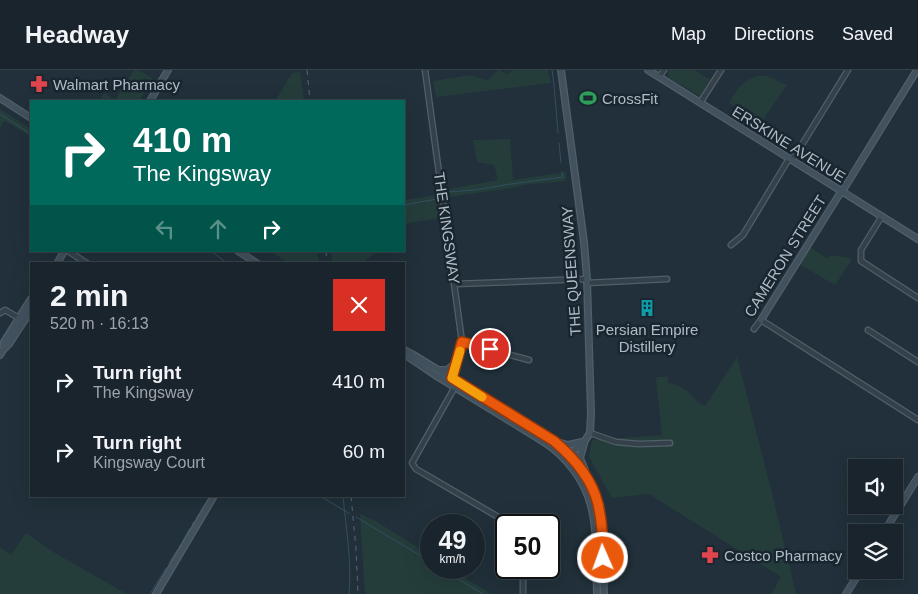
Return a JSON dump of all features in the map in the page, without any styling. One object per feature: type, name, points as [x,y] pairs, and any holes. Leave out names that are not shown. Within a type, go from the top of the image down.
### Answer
[{"type":"street","points":[[151,100],[168,70]]},
{"type":"street","name":"THE KINGSWAY","points":[[426,70],[462,342],[453,383],[412,463],[416,468],[495,515]]},
{"type":"street","name":"THE QUEENSWAY","points":[[561,70],[583,235],[587,281],[590,433]]},
{"type":"street","name":"ERSKINE AVENUE","points":[[648,70],[918,239]]},
{"type":"street","points":[[659,77],[664,70]]},
{"type":"street","points":[[700,103],[721,70]]},
{"type":"street","points":[[731,245],[743,235],[848,70]]},
{"type":"street","name":"CAMERON STREET","points":[[754,329],[917,70]]},
{"type":"street","points":[[0,98],[30,117]]},
{"type":"street","points":[[882,216],[861,250],[862,261],[918,298]]},
{"type":"street","points":[[68,252],[85,262]]},
{"type":"street","points":[[240,252],[255,262]]},
{"type":"street","points":[[455,284],[667,279]]},
{"type":"street","points":[[24,321],[30,302]]},
{"type":"street","points":[[0,313],[5,310],[24,321]]},
{"type":"street","points":[[1,352],[9,344],[30,312]]},
{"type":"street","points":[[761,320],[918,420]]},
{"type":"street","points":[[868,330],[918,362]]},
{"type":"street","points":[[462,342],[529,360]]},
{"type":"street","points":[[405,352],[412,354],[438,370],[453,383],[554,441],[568,445],[584,442]]},
{"type":"street","points":[[405,353],[566,457],[581,482],[591,506],[594,524],[597,594]]},
{"type":"street","points":[[438,370],[447,370],[457,362]]},
{"type":"street","points":[[604,594],[601,520],[598,503],[580,458],[584,442],[590,433],[616,442],[639,444],[670,443]]},
{"type":"street","points":[[554,441],[589,483]]},
{"type":"street","points":[[566,457],[584,442]]},
{"type":"street","points":[[889,524],[918,477]]},
{"type":"street","points":[[156,594],[213,497]]},
{"type":"street","points":[[523,579],[523,594]]},
{"type":"street","points":[[846,594],[855,579]]},
{"type":"green space","points":[[134,70],[139,70],[153,79],[140,100],[115,100]]},
{"type":"green space","points":[[498,70],[508,75],[512,70],[548,70],[551,83],[436,97],[433,81],[470,75],[487,80]]},
{"type":"green space","points":[[669,70],[695,70],[710,80],[700,96],[669,78]]},
{"type":"green space","points":[[300,72],[304,100],[276,100],[292,73]]},
{"type":"green space","points":[[757,76],[767,76],[787,85],[762,121],[758,121],[729,103],[740,86]]},
{"type":"green space","points":[[104,93],[115,100],[100,100]]},
{"type":"green space","points":[[0,109],[30,128],[30,136],[5,121],[0,128]]},
{"type":"green space","points":[[510,139],[513,180],[566,172],[566,181],[524,185],[450,197],[449,189],[498,180],[494,165],[477,162],[473,140]]},
{"type":"green space","points":[[438,195],[439,218],[405,224],[405,200]]},
{"type":"green space","points":[[810,247],[828,259],[831,255],[850,258],[851,261],[835,285],[799,264]]},
{"type":"green space","points":[[272,252],[317,252],[319,262],[287,262]]},
{"type":"green space","points":[[331,252],[379,252],[364,262],[332,262]]},
{"type":"green space","points":[[737,357],[796,594],[771,594],[781,577],[649,494],[612,498],[589,457],[592,440],[662,435],[656,377],[668,377],[668,383],[685,389],[697,402],[705,406]]},
{"type":"green space","points":[[360,514],[376,521],[420,549],[420,579],[467,579],[491,594],[365,594]]},
{"type":"green space","points":[[26,533],[55,553],[127,594],[0,594],[0,547],[11,555]]},
{"type":"waterway","points":[[552,70],[558,133]]},
{"type":"waterway","points":[[0,114],[30,133]]},
{"type":"waterway","points":[[559,143],[561,163]]},
{"type":"waterway","points":[[447,192],[563,177],[562,172]]},
{"type":"waterway","points":[[405,205],[437,199]]},
{"type":"waterway","points":[[212,252],[225,262]]},
{"type":"waterway","points":[[207,502],[210,497]]},
{"type":"waterway","points":[[322,497],[350,514]]},
{"type":"waterway","points":[[343,497],[349,557],[349,594]]},
{"type":"waterway","points":[[201,510],[204,506]]},
{"type":"waterway","points":[[196,519],[200,513]]},
{"type":"waterway","points":[[356,517],[420,555]]},
{"type":"waterway","points":[[182,542],[190,528]]},
{"type":"waterway","points":[[169,563],[177,550]]},
{"type":"waterway","points":[[150,594],[166,568]]},
{"type":"waterway","points":[[458,579],[483,594]]},
{"type":"railway","points":[[307,70],[310,100]]},
{"type":"railway","points":[[326,252],[327,262]]},
{"type":"railway","points":[[351,497],[358,594]]},
{"type":"slow traffic","points":[[460,351],[452,378],[482,397]]},
{"type":"place","name":"Walmart Pharmacy","points":[[39,84]]},
{"type":"place","name":"CrossFit","points":[[588,98]]},
{"type":"place","name":"Persian Empire Distillery","points":[[647,308]]},
{"type":"place","name":"Costco Pharmacy","points":[[710,555]]},
{"type":"route","points":[[490,349],[462,342],[452,378],[554,441],[569,455],[582,471],[596,496],[601,520],[603,558]]}]
